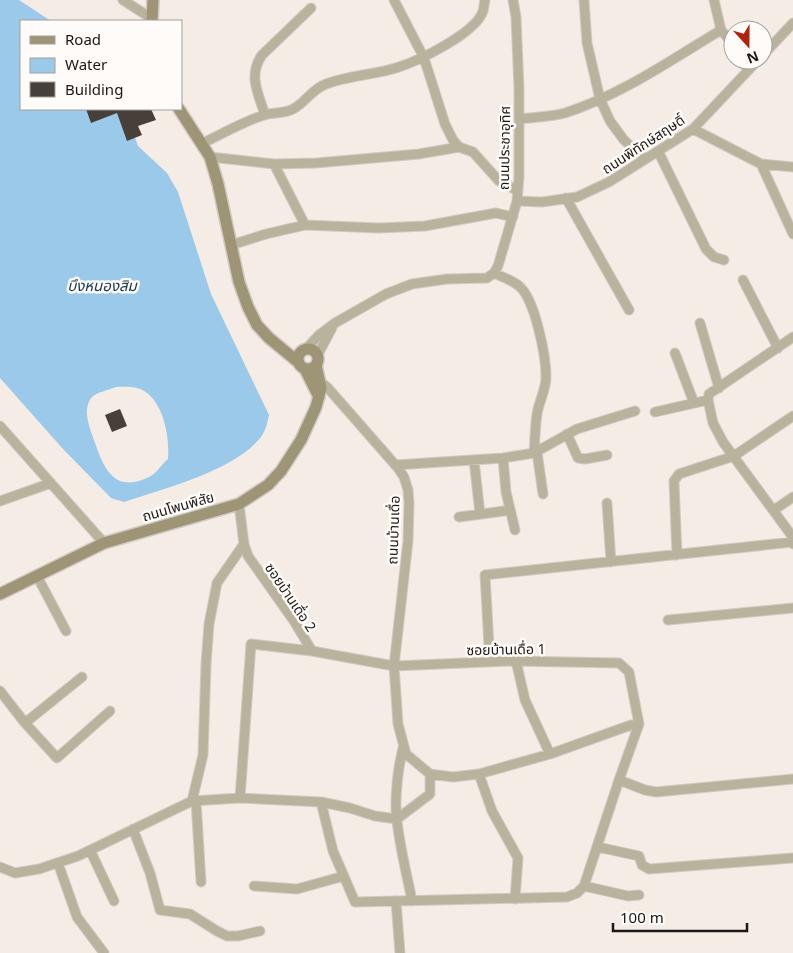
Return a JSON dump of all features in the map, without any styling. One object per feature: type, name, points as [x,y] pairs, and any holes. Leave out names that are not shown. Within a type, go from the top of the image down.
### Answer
[{"type":"street","points":[[123,0],[152,20]]},
{"type":"street","points":[[152,20],[153,0]]},
{"type":"street","points":[[394,0],[424,58],[445,124],[453,140],[460,147],[473,152],[499,181],[517,196]]},
{"type":"street","points":[[201,144],[265,115],[287,112],[296,108],[323,85],[345,78],[399,67],[424,58],[454,41],[471,27],[483,13],[485,0]]},
{"type":"street","name":"ถนนประชาอุทิศ","points":[[494,273],[498,266],[513,217],[517,196],[519,119],[516,17],[513,0]]},
{"type":"street","points":[[584,0],[587,43],[600,99],[610,121],[624,140],[645,159]]},
{"type":"street","points":[[714,0],[723,32]]},
{"type":"street","points":[[265,115],[255,81],[254,71],[257,62],[312,8]]},
{"type":"street","points":[[773,44],[793,23]]},
{"type":"street","points":[[519,119],[563,113],[600,99],[637,80],[721,30]]},
{"type":"street","name":"ถนนพิทักษ์สฤษดิ์","points":[[517,196],[542,202],[577,196],[609,182],[693,129],[745,70]]},
{"type":"street","points":[[180,110],[210,157],[218,184],[239,282],[257,325],[277,345],[308,361]]},
{"type":"street","points":[[693,129],[761,164],[793,167]]},
{"type":"street","points":[[210,157],[274,164],[316,163],[410,155],[460,147]]},
{"type":"street","points":[[658,151],[706,249],[714,257],[724,260]]},
{"type":"street","points":[[274,164],[305,226]]},
{"type":"street","points":[[761,164],[793,234]]},
{"type":"street","points":[[566,198],[629,310]]},
{"type":"street","points":[[231,245],[266,234],[305,226],[379,228],[425,226],[496,213],[513,217]]},
{"type":"street","points":[[319,397],[308,361],[319,335],[386,294],[412,284],[447,279],[487,278],[494,273],[518,285],[524,292],[534,312],[543,349],[546,376],[545,389],[537,413],[535,452],[543,494]]},
{"type":"street","points":[[742,280],[778,348]]},
{"type":"street","points":[[700,323],[719,388]]},
{"type":"street","points":[[308,361],[335,324]]},
{"type":"street","points":[[489,646],[485,575],[793,543],[792,536],[774,510],[723,442],[713,423],[708,400],[709,394],[793,337]]},
{"type":"street","points":[[675,353],[694,403]]},
{"type":"street","name":"ถนนโพนพิสัย","points":[[0,594],[104,543],[239,504],[268,485],[281,472],[301,440],[316,407],[321,388],[320,381],[308,361]]},
{"type":"street","name":"ถนนบ้านเดื่อ","points":[[320,381],[404,476],[408,490],[408,542],[394,666],[398,724],[403,748]]},
{"type":"street","points":[[655,412],[708,400]]},
{"type":"street","points":[[395,465],[503,458],[535,452],[577,429],[635,411]]},
{"type":"street","points":[[677,555],[674,481],[679,474],[734,456],[793,416]]},
{"type":"street","points":[[0,426],[104,543]]},
{"type":"street","points":[[567,434],[578,458],[585,459],[607,455]]},
{"type":"street","points":[[503,458],[506,492],[515,530]]},
{"type":"street","points":[[474,460],[480,514]]},
{"type":"street","points":[[0,501],[52,483]]},
{"type":"street","points":[[774,510],[793,497]]},
{"type":"street","points":[[607,502],[611,562]]},
{"type":"street","name":"ซอยบ้านเดื่อ 2","points":[[239,504],[244,544],[252,563],[294,621],[312,652],[394,666]]},
{"type":"street","points":[[459,517],[504,511]]},
{"type":"street","points":[[201,882],[194,801],[203,756],[209,624],[217,584],[244,544]]},
{"type":"street","points":[[37,576],[66,631]]},
{"type":"street","points":[[668,620],[793,608]]},
{"type":"street","points":[[240,798],[251,644],[312,652]]},
{"type":"street","points":[[516,661],[524,700],[550,754]]},
{"type":"street","name":"ซอยบ้านเดื่อ 1","points":[[394,666],[516,661],[619,663],[629,672],[640,724]]},
{"type":"street","points":[[25,723],[82,677]]},
{"type":"street","points":[[0,690],[25,723],[57,758],[110,711]]},
{"type":"street","points":[[321,802],[333,850],[355,902],[567,897],[577,893],[584,886],[619,780],[640,724],[631,725],[550,754],[479,774],[453,777],[430,774],[406,754],[403,748]]},
{"type":"street","points":[[403,748],[399,762],[397,820],[412,901]]},
{"type":"street","points":[[0,867],[15,873],[39,869],[58,863],[194,801],[240,798],[321,802],[397,820],[430,794],[430,774]]},
{"type":"street","points":[[479,774],[492,810],[518,858],[515,899]]},
{"type":"street","points":[[619,780],[656,792],[793,779]]},
{"type":"street","points":[[133,830],[150,873],[160,910],[190,914],[227,936],[238,936],[260,930]]},
{"type":"street","points":[[598,847],[639,856],[642,865],[649,869],[793,858]]},
{"type":"street","points":[[90,850],[114,901]]},
{"type":"street","points":[[58,863],[76,917],[104,953]]},
{"type":"street","points":[[254,886],[297,889],[344,876]]},
{"type":"street","points":[[584,886],[628,896],[639,895]]},
{"type":"street","points":[[396,901],[400,953]]},
{"type":"water","name":"บึงหนองสิม","points":[[0,0],[19,0],[49,20],[20,20],[20,110],[125,110],[138,146],[167,173],[178,192],[211,294],[269,415],[261,437],[234,460],[198,477],[124,502],[111,498],[63,449],[0,378]],"holes":[[[116,387],[140,389],[148,394],[159,409],[168,440],[168,459],[152,476],[127,483],[119,481],[113,476],[102,462],[91,432],[87,409],[88,403],[93,396]]]},
{"type":"building","points":[[86,110],[151,110],[156,120],[138,126],[142,135],[127,141],[117,113],[91,123]]},
{"type":"building","points":[[120,409],[127,426],[112,432],[105,415]]}]
